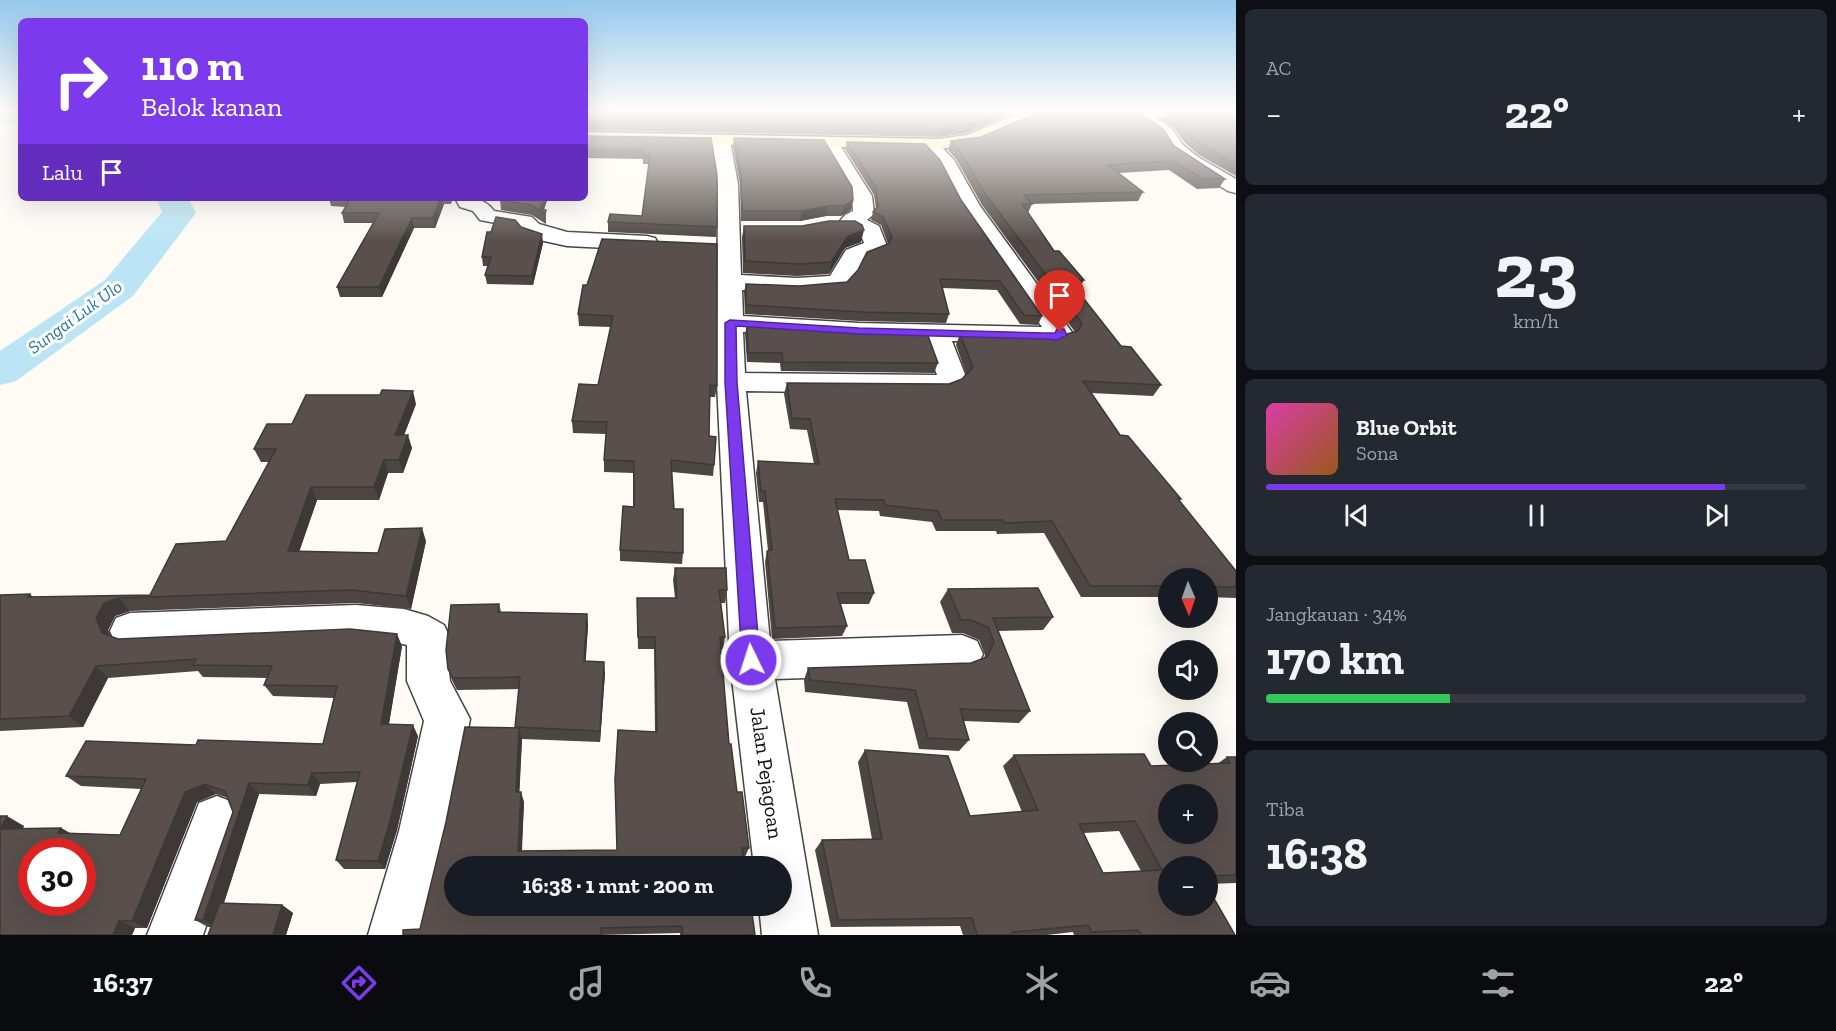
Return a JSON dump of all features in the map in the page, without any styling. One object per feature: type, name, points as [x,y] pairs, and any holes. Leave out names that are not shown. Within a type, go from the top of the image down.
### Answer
[{"type":"street","name":"Jalan Pejagoan","points":[[723,154],[728,184],[731,382],[751,660],[778,856]]},
{"type":"street","points":[[730,282],[836,284],[842,278],[854,255],[876,246],[871,231],[844,224],[864,214],[862,196],[836,154]]},
{"type":"street","points":[[730,323],[859,331],[1061,335],[981,223],[947,164],[938,154]]},
{"type":"street","points":[[1183,154],[1235,187]]},
{"type":"street","points":[[466,201],[481,207],[487,216],[524,222],[531,229],[543,234],[567,239],[671,244]]},
{"type":"street","points":[[731,382],[933,385],[947,383],[952,377],[935,332]]},
{"type":"street","points":[[130,631],[285,624],[383,623],[422,631],[429,638],[426,659],[429,690],[447,719],[424,831],[396,935]]},
{"type":"street","points":[[751,660],[962,654]]},
{"type":"street","points":[[175,935],[216,821]]},
{"type":"street","points":[[787,916],[790,935]]},
{"type":"building","points":[[714,154],[717,175],[717,227],[608,222],[610,214],[642,216],[650,155],[644,155]]},
{"type":"building","points":[[737,154],[832,154],[852,187],[853,200],[844,206],[828,206],[802,211],[742,211],[741,175]]},
{"type":"building","points":[[854,154],[934,154],[940,160],[961,200],[1042,316],[1024,315],[1000,281],[940,279],[949,314],[862,312],[746,305],[746,284],[799,286],[847,282],[858,270],[867,252],[888,244],[892,237],[883,217],[873,212],[878,206],[876,187]]},
{"type":"building","points":[[961,154],[1186,154],[1225,179],[1203,179],[1174,161],[1108,165],[1143,192],[1024,195],[1032,204],[1022,204],[1054,251],[1059,251],[1084,280],[1069,280],[1121,346],[1131,347],[1161,385],[1083,381],[1120,435],[1128,436],[1181,499],[1178,499],[1236,571],[1236,587],[1218,587],[1218,568],[1158,568],[1158,586],[1090,586],[1052,521],[1004,523],[1003,520],[942,520],[938,511],[885,505],[884,500],[835,499],[849,560],[865,560],[874,593],[837,593],[847,626],[775,628],[767,551],[772,550],[765,491],[761,491],[758,461],[819,464],[810,419],[792,418],[787,383],[949,384],[962,379],[973,367],[960,334],[1067,334],[1078,331],[1082,323],[986,195]]},
{"type":"building","points":[[1218,154],[1236,154],[1236,164]]},
{"type":"building","points":[[349,201],[439,201],[433,218],[412,218],[379,287],[337,287],[379,213],[342,213]]},
{"type":"building","points":[[506,201],[543,201],[540,209],[546,210],[545,214],[531,205]]},
{"type":"building","points":[[496,217],[515,220],[521,227],[542,234],[532,276],[485,275],[491,257],[482,257],[487,232],[491,232]]},
{"type":"building","points":[[829,221],[855,221],[862,225],[864,230],[848,236],[831,262],[799,264],[745,261],[744,226],[802,226]]},
{"type":"building","points":[[602,239],[717,244],[717,386],[710,385],[709,436],[716,437],[714,465],[671,460],[674,509],[683,509],[683,553],[620,550],[623,506],[634,507],[634,461],[604,460],[607,422],[572,421],[579,384],[598,385],[613,316],[578,314],[583,285],[587,285]]},
{"type":"building","points":[[747,325],[862,332],[927,333],[938,363],[783,362],[782,353],[748,353]]},
{"type":"building","points":[[382,390],[413,391],[395,435],[408,435],[399,460],[384,460],[374,487],[311,487],[288,551],[378,553],[385,529],[422,528],[406,596],[350,590],[119,598],[104,603],[96,618],[102,633],[118,639],[350,629],[397,634],[381,724],[413,725],[378,861],[336,860],[360,772],[312,773],[308,785],[249,783],[203,920],[195,920],[233,812],[225,791],[205,784],[185,792],[132,921],[119,921],[113,935],[0,935],[0,829],[61,828],[58,833],[120,835],[146,779],[66,776],[86,741],[196,745],[198,740],[323,744],[337,686],[264,685],[272,666],[193,665],[196,659],[96,666],[69,716],[0,719],[0,595],[30,594],[28,597],[150,595],[176,544],[226,541],[276,449],[254,449],[267,424],[292,424],[306,395],[380,395]]},
{"type":"building","points":[[675,568],[726,568],[727,590],[719,590],[725,637],[720,637],[729,744],[731,744],[737,792],[742,792],[749,848],[742,848],[743,856],[444,856],[444,916],[752,916],[755,935],[683,935],[682,926],[601,928],[601,935],[403,935],[403,930],[420,929],[446,822],[465,727],[519,728],[516,792],[521,792],[518,851],[617,850],[615,780],[618,730],[657,732],[655,637],[638,637],[637,598],[677,598]]},
{"type":"building","points":[[1038,588],[1053,617],[993,618],[1030,711],[960,709],[969,740],[928,738],[915,690],[810,680],[808,668],[971,663],[987,657],[994,642],[988,627],[971,620],[961,620],[948,589]]},
{"type":"building","points":[[499,604],[498,612],[587,614],[584,661],[604,662],[600,731],[515,727],[520,677],[453,678],[448,669],[446,650],[451,605]]},
{"type":"building","points":[[865,750],[948,756],[970,816],[1038,810],[1014,755],[1144,754],[1151,766],[1158,766],[1158,772],[1218,772],[1218,763],[1230,763],[1227,757],[1236,757],[1236,875],[1218,876],[1218,856],[1158,856],[1158,863],[1135,821],[1079,824],[1103,873],[1158,870],[1158,916],[1218,916],[1218,905],[1235,935],[1141,935],[1138,930],[1092,932],[1088,925],[1012,932],[1013,935],[977,935],[972,918],[838,920],[822,840],[882,839]]},
{"type":"building","points":[[0,816],[7,816],[0,829]]},
{"type":"building","points":[[220,903],[282,905],[273,935],[208,935]]},
{"type":"waterway","name":"Sungai Luk Ulo","points":[[0,371],[119,288],[179,213],[173,201]]},
{"type":"route","points":[[751,660],[731,382],[730,323],[859,331],[1044,336],[1058,336],[1061,335],[1060,332]]}]
